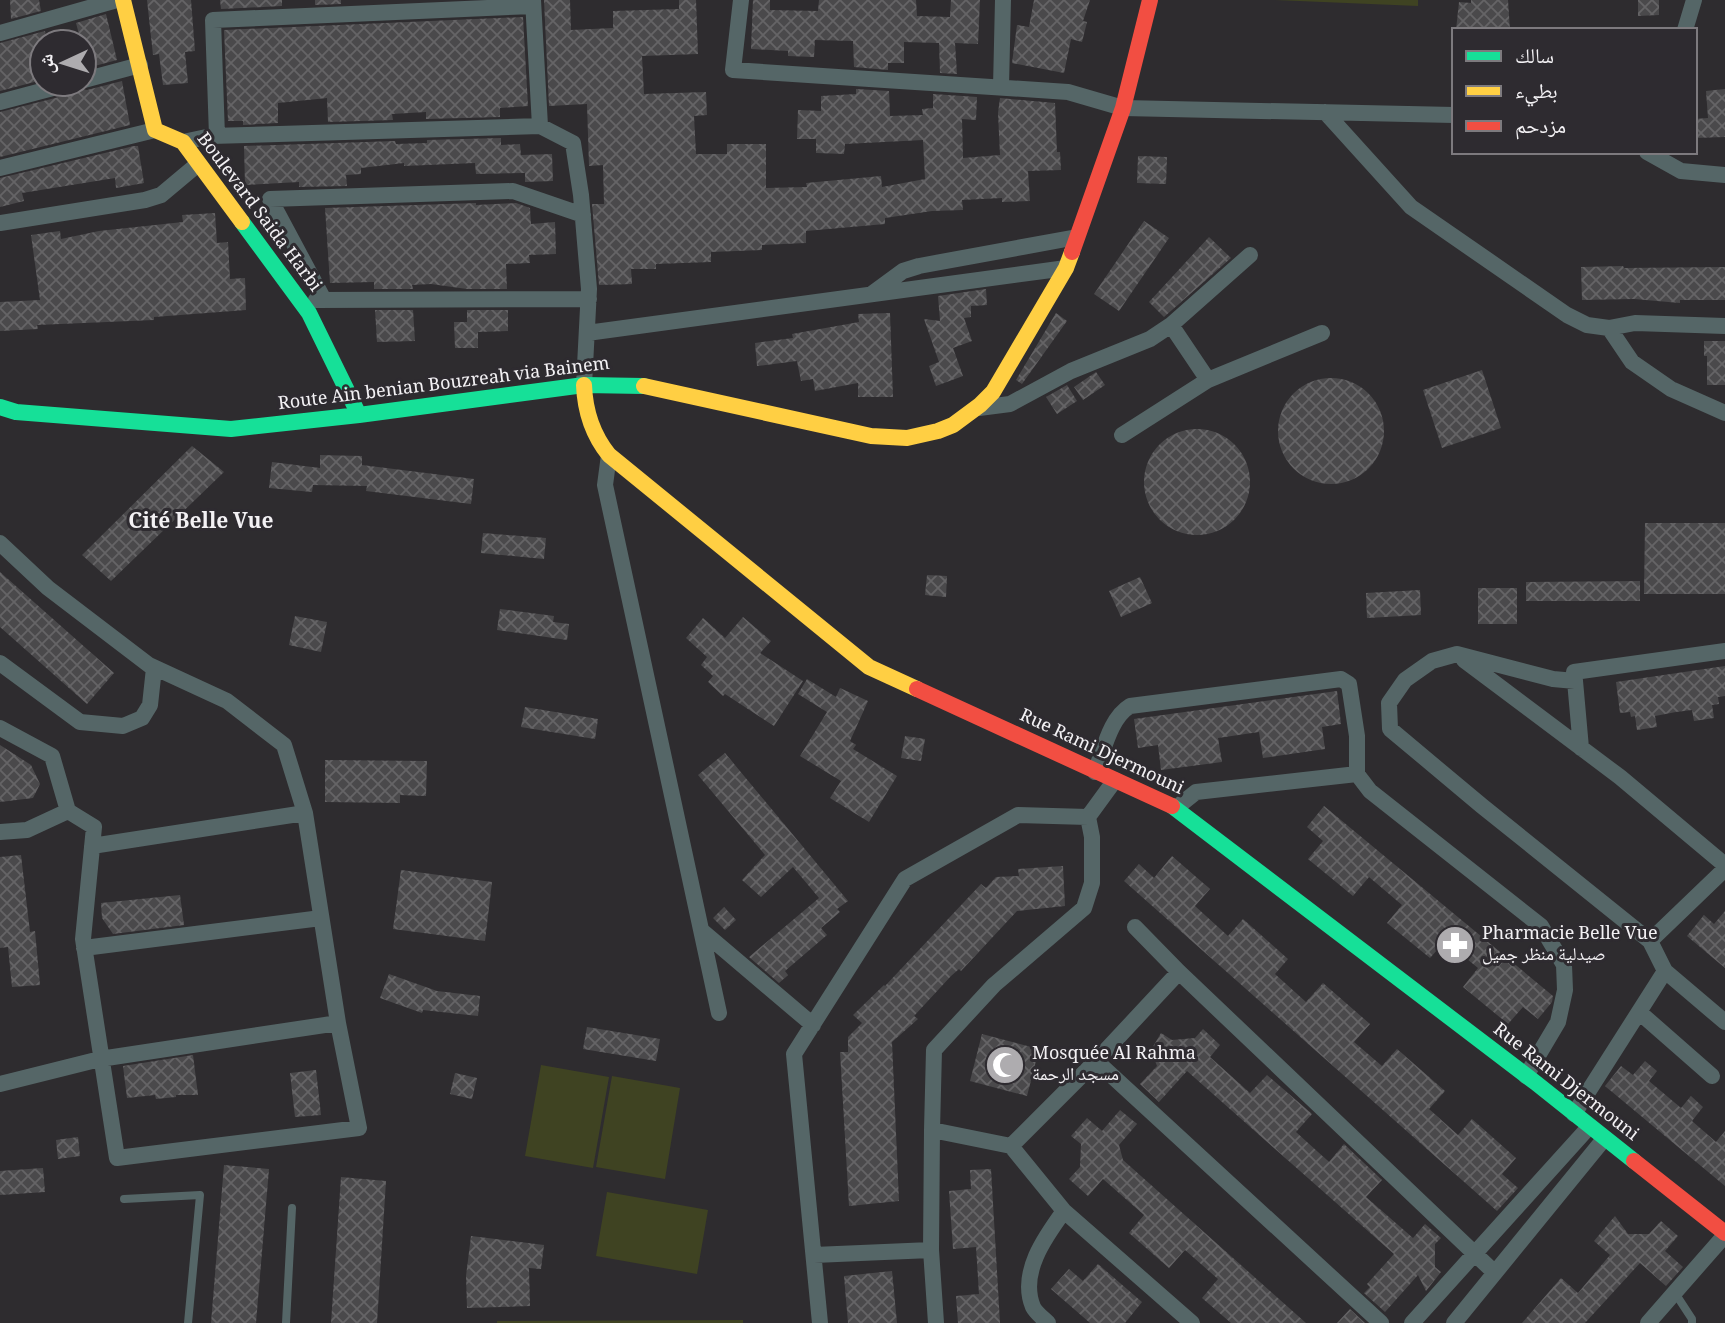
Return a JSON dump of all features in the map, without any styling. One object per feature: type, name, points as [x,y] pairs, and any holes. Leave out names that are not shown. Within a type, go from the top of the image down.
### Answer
[{"type":"main road","points":[[123,0],[155,130]]},
{"type":"main road","name":"Route Ain benian Bouzreah via Bainem","points":[[0,407],[16,412],[231,429],[584,385],[636,384],[894,439],[918,438],[942,431],[978,408],[993,392],[1066,268],[1124,108],[1150,0]]},
{"type":"main road","name":"Boulevard Saida Harbi","points":[[155,130],[183,142],[300,300],[359,415]]},
{"type":"main road","name":"Rue Rami Djermouni","points":[[584,385],[584,407],[590,427],[609,455],[869,667],[1176,808],[1526,1076],[1725,1234]]},
{"type":"street","points":[[0,33],[117,0]]},
{"type":"street","points":[[741,0],[733,71],[1068,92],[1124,108],[1452,115]]},
{"type":"street","points":[[1001,87],[1003,0]]},
{"type":"street","points":[[1686,28],[1694,0]]},
{"type":"street","points":[[217,136],[213,20],[355,7],[533,3],[540,126]]},
{"type":"street","points":[[98,76],[140,65]]},
{"type":"street","points":[[0,102],[28,95]]},
{"type":"street","points":[[1325,112],[1411,207],[1567,315],[1587,325],[1609,328],[1636,323],[1725,326]]},
{"type":"street","points":[[183,142],[217,136],[540,126],[573,143],[583,215],[589,299],[584,385]]},
{"type":"street","points":[[0,168],[155,130]]},
{"type":"street","points":[[1651,154],[1681,171],[1725,175]]},
{"type":"street","points":[[0,223],[145,201],[162,195],[198,164]]},
{"type":"street","points":[[324,300],[270,199],[513,191],[583,215]]},
{"type":"street","points":[[871,294],[903,271],[919,266],[1077,237]]},
{"type":"street","points":[[978,408],[1010,404],[1071,372],[1150,339],[1171,326],[1250,255]]},
{"type":"street","points":[[587,333],[1066,268]]},
{"type":"street","points":[[300,300],[589,299]]},
{"type":"street","points":[[1171,326],[1208,380]]},
{"type":"street","points":[[1609,328],[1632,362],[1671,389],[1725,413]]},
{"type":"street","points":[[1122,435],[1208,380],[1322,333]]},
{"type":"street","points":[[609,455],[605,485],[719,1013]]},
{"type":"street","points":[[0,543],[48,588],[154,668],[227,701],[284,745],[305,813],[338,1023],[359,1128],[117,1158],[84,948],[94,827],[68,811],[52,756],[0,728]]},
{"type":"street","points":[[1581,748],[1574,672],[1725,651]]},
{"type":"street","points":[[1575,681],[1553,679],[1457,654],[1432,661],[1405,680],[1389,703],[1390,729],[1650,941],[1665,971],[1725,1022]]},
{"type":"street","points":[[1457,654],[1642,795],[1725,867],[1650,941]]},
{"type":"street","points":[[0,663],[80,722],[123,726],[142,718],[150,705],[154,668]]},
{"type":"street","points":[[1095,772],[1121,711],[1130,706],[1341,679],[1349,684],[1357,736],[1357,774],[1370,791],[1541,926],[1564,965],[1565,990],[1558,1022],[1526,1076]]},
{"type":"street","points":[[1176,808],[1196,792],[1357,774]]},
{"type":"street","points":[[1088,817],[1115,780]]},
{"type":"street","points":[[0,832],[26,830],[68,811]]},
{"type":"street","points":[[92,846],[305,813]]},
{"type":"street","points":[[820,1323],[794,1054],[905,879],[1018,815],[1088,817]]},
{"type":"street","points":[[936,1323],[931,1250],[934,1050],[994,985],[1084,908],[1092,883],[1093,837],[1088,817]]},
{"type":"street","points":[[84,948],[321,918]]},
{"type":"street","points":[[1135,927],[1494,1272]]},
{"type":"street","points":[[701,930],[813,1025]]},
{"type":"street","points":[[1574,1114],[1665,971]]},
{"type":"street","points":[[1011,1146],[1096,1061],[1179,972]]},
{"type":"street","points":[[1639,1013],[1712,1076]]},
{"type":"street","points":[[0,1084],[100,1059],[338,1023]]},
{"type":"street","points":[[1096,1061],[1381,1323]]},
{"type":"street","points":[[1412,1323],[1589,1127]]},
{"type":"street","points":[[932,1130],[1011,1146],[1064,1211],[1192,1323]]},
{"type":"street","points":[[1454,1323],[1604,1139]]},
{"type":"street","points":[[1048,1323],[1034,1310],[1029,1293],[1030,1278],[1042,1242],[1064,1211]]},
{"type":"street","points":[[1648,1323],[1725,1234]]},
{"type":"street","points":[[814,1255],[931,1250]]},
{"type":"lane","points":[[124,1199],[200,1195],[188,1323]]},
{"type":"lane","points":[[286,1323],[292,1208]]},
{"type":"lane","points":[[1675,1293],[1692,1323]]},
{"type":"green space","points":[[1275,0],[1418,0],[1418,6]]},
{"type":"green space","points":[[541,1065],[609,1077],[593,1168],[525,1156]]},
{"type":"green space","points":[[612,1076],[680,1088],[665,1179],[596,1167]]},
{"type":"green space","points":[[607,1192],[708,1210],[697,1274],[596,1256]]},
{"type":"green space","points":[[743,1320],[743,1323],[497,1323],[497,1321]]},
{"type":"building","points":[[10,0],[39,0],[41,11],[11,19]]},
{"type":"building","points":[[147,0],[191,0],[195,51],[185,52],[188,83],[163,85],[159,54],[153,55]]},
{"type":"building","points":[[220,0],[282,0],[282,6],[221,9]]},
{"type":"building","points":[[315,0],[341,0],[341,4],[315,5]]},
{"type":"building","points":[[544,0],[570,0],[571,30],[613,28],[613,11],[679,9],[679,0],[696,0],[698,54],[642,56],[644,94],[706,92],[707,115],[694,116],[696,154],[727,154],[727,144],[766,144],[766,188],[807,187],[806,183],[881,176],[882,187],[925,179],[923,140],[845,144],[844,154],[816,153],[816,139],[797,139],[798,110],[821,111],[821,96],[856,94],[856,89],[889,91],[890,116],[923,115],[922,109],[933,108],[933,94],[977,97],[976,120],[962,119],[963,158],[1000,155],[1000,98],[1055,103],[1057,152],[1060,152],[1061,170],[1028,171],[1030,201],[1002,202],[1002,198],[962,200],[963,210],[932,211],[885,218],[885,224],[806,231],[806,243],[762,245],[762,250],[711,252],[711,262],[656,264],[656,269],[631,269],[632,284],[599,285],[592,204],[604,204],[603,165],[589,166],[587,104],[549,106]]},
{"type":"building","points":[[753,0],[770,0],[770,10],[818,11],[819,0],[916,0],[917,16],[950,17],[951,0],[980,0],[978,44],[955,43],[957,74],[940,73],[939,43],[904,42],[904,63],[888,63],[888,70],[854,67],[853,41],[815,40],[814,57],[788,56],[788,51],[751,49]]},
{"type":"building","points":[[1034,0],[1090,0],[1083,21],[1087,22],[1082,42],[1071,39],[1064,73],[1012,63],[1017,25],[1029,27]]},
{"type":"building","points":[[1471,0],[1508,0],[1510,28],[1456,28],[1459,2],[1471,3]]},
{"type":"building","points":[[1638,0],[1659,0],[1659,15],[1638,16]]},
{"type":"building","points":[[106,14],[117,60],[98,65],[98,28],[77,28],[76,23]]},
{"type":"building","points":[[523,17],[528,106],[500,108],[500,117],[426,119],[426,112],[392,114],[393,120],[328,122],[327,98],[278,103],[278,123],[243,125],[243,121],[228,121],[224,30]]},
{"type":"building","points":[[28,36],[28,84],[0,91],[0,43]]},
{"type":"building","points":[[122,81],[130,125],[0,157],[0,112],[55,98],[98,98],[98,87]]},
{"type":"building","points":[[1725,89],[1725,137],[1697,138],[1697,119],[1708,118],[1706,91]]},
{"type":"building","points":[[501,138],[501,145],[520,144],[521,155],[552,154],[553,181],[525,182],[525,173],[476,174],[475,163],[404,166],[404,163],[361,168],[361,174],[346,175],[347,186],[299,187],[299,182],[245,185],[244,146],[395,141],[396,144],[427,143],[427,140]]},
{"type":"building","points":[[138,146],[144,183],[116,188],[115,178],[22,193],[24,201],[0,207],[0,178]]},
{"type":"building","points":[[1138,156],[1167,157],[1166,184],[1137,183]]},
{"type":"building","points":[[516,203],[530,208],[531,224],[555,222],[556,254],[529,255],[530,263],[506,264],[507,289],[467,289],[431,284],[412,285],[413,289],[374,289],[374,282],[330,283],[325,208]]},
{"type":"building","points":[[215,213],[217,243],[228,242],[230,279],[245,278],[246,310],[154,317],[154,320],[37,325],[38,329],[0,331],[0,302],[40,300],[31,235],[60,231],[61,239],[99,231],[183,222],[182,215]]},
{"type":"building","points":[[1144,221],[1169,238],[1119,311],[1094,294]]},
{"type":"building","points":[[1209,237],[1231,258],[1164,317],[1149,302]]},
{"type":"building","points":[[1581,267],[1725,267],[1725,300],[1680,300],[1680,303],[1634,299],[1582,300]]},
{"type":"building","points":[[986,289],[987,305],[971,306],[971,317],[964,318],[972,341],[953,348],[963,376],[936,386],[929,366],[939,362],[924,319],[940,321],[938,296]]},
{"type":"building","points":[[375,310],[413,310],[415,341],[377,342]]},
{"type":"building","points":[[467,310],[508,310],[508,331],[478,332],[478,348],[455,348],[454,322],[467,322]]},
{"type":"building","points":[[890,313],[893,397],[858,397],[858,383],[815,391],[813,379],[801,381],[797,361],[757,366],[755,343],[793,338],[792,334],[859,322],[858,314]]},
{"type":"building","points":[[1056,313],[1067,321],[1022,384],[1016,380]]},
{"type":"building","points":[[1704,341],[1725,341],[1725,385],[1707,385]]},
{"type":"building","points":[[1482,370],[1501,428],[1442,448],[1423,390]]},
{"type":"building","points":[[1096,372],[1105,385],[1083,400],[1074,387]]},
{"type":"building","points":[[1331,378],[1351,382],[1368,394],[1380,411],[1384,431],[1380,451],[1368,468],[1351,480],[1331,484],[1311,480],[1294,468],[1282,451],[1278,431],[1282,411],[1294,394],[1311,382]]},
{"type":"building","points":[[1067,385],[1077,401],[1057,414],[1046,397]]},
{"type":"building","points":[[1197,429],[1217,433],[1234,445],[1246,462],[1250,482],[1246,502],[1234,519],[1217,531],[1197,535],[1177,531],[1160,519],[1148,502],[1144,482],[1148,462],[1160,445],[1177,433]]},
{"type":"building","points":[[192,446],[224,472],[111,581],[82,555]]},
{"type":"building","points":[[320,455],[362,456],[362,465],[474,479],[471,504],[366,491],[367,486],[313,485],[312,492],[269,488],[272,462],[320,468]]},
{"type":"building","points":[[1645,523],[1725,523],[1725,594],[1644,594]]},
{"type":"building","points":[[483,533],[546,538],[544,559],[481,553]]},
{"type":"building","points":[[0,572],[114,673],[87,704],[0,627]]},
{"type":"building","points":[[927,575],[947,576],[946,597],[925,595]]},
{"type":"building","points":[[1140,577],[1152,603],[1121,617],[1109,591]]},
{"type":"building","points":[[1640,581],[1640,601],[1526,601],[1526,582]]},
{"type":"building","points":[[1478,588],[1517,588],[1517,624],[1478,624]]},
{"type":"building","points":[[1420,590],[1421,615],[1367,618],[1366,593]]},
{"type":"building","points":[[500,609],[554,616],[553,622],[569,624],[567,640],[497,630]]},
{"type":"building","points":[[295,616],[327,622],[321,652],[289,645]]},
{"type":"building","points":[[743,617],[771,641],[760,653],[803,681],[774,726],[725,694],[723,696],[708,682],[713,676],[701,665],[707,657],[686,638],[703,618],[725,638]]},
{"type":"building","points":[[1725,666],[1725,696],[1718,697],[1719,704],[1712,705],[1714,718],[1694,721],[1692,710],[1676,712],[1655,716],[1657,727],[1637,730],[1635,716],[1631,717],[1630,712],[1620,713],[1616,682]]},
{"type":"building","points":[[807,679],[836,697],[840,688],[868,701],[850,741],[856,745],[853,749],[897,776],[869,822],[830,798],[841,781],[800,756],[827,712],[798,694]]},
{"type":"building","points":[[1337,691],[1341,724],[1322,727],[1325,749],[1263,758],[1259,732],[1218,738],[1222,762],[1161,770],[1158,745],[1138,748],[1134,719]]},
{"type":"building","points":[[525,707],[598,719],[595,739],[521,727]]},
{"type":"building","points":[[905,736],[925,739],[921,761],[901,758]]},
{"type":"building","points":[[0,745],[31,765],[40,784],[33,798],[0,802]]},
{"type":"building","points":[[725,753],[848,901],[837,909],[840,912],[821,928],[827,935],[785,971],[788,975],[779,983],[749,957],[819,898],[793,867],[761,897],[742,880],[765,855],[698,775]]},
{"type":"building","points":[[325,760],[427,761],[426,796],[400,795],[400,803],[325,802]]},
{"type":"building","points":[[1324,806],[1553,996],[1552,1002],[1538,1019],[1523,1007],[1508,1024],[1463,987],[1478,968],[1445,941],[1430,958],[1387,923],[1402,905],[1369,877],[1353,896],[1308,859],[1323,841],[1307,827]]},
{"type":"building","points":[[21,855],[30,932],[35,931],[40,985],[12,987],[8,947],[0,948],[0,857]]},
{"type":"building","points":[[1172,856],[1210,889],[1195,906],[1228,936],[1243,919],[1288,959],[1275,974],[1306,1002],[1323,983],[1370,1024],[1354,1042],[1382,1066],[1397,1049],[1445,1091],[1429,1109],[1458,1135],[1472,1119],[1516,1158],[1502,1174],[1518,1188],[1497,1211],[1124,881],[1139,864],[1154,878]]},
{"type":"building","points":[[1063,866],[1065,906],[1017,911],[914,1016],[918,1019],[892,1042],[899,1201],[849,1206],[840,1052],[848,1052],[848,1037],[862,1023],[853,1015],[885,986],[981,884],[986,888],[996,877],[1019,876],[1018,869]]},
{"type":"building","points":[[401,870],[492,882],[485,941],[393,929]]},
{"type":"building","points":[[180,895],[184,925],[113,934],[102,918],[101,903]]},
{"type":"building","points":[[724,907],[736,920],[725,930],[713,918]]},
{"type":"building","points":[[1725,911],[1725,968],[1687,936],[1704,915],[1714,924]]},
{"type":"building","points":[[389,974],[437,991],[480,996],[478,1016],[423,1010],[422,1013],[380,998]]},
{"type":"building","points":[[587,1027],[660,1039],[656,1061],[583,1049]]},
{"type":"building","points":[[1203,1029],[1220,1045],[1210,1057],[1250,1093],[1267,1075],[1312,1114],[1296,1132],[1329,1162],[1344,1144],[1382,1180],[1366,1197],[1413,1238],[1425,1224],[1441,1238],[1435,1244],[1435,1267],[1441,1272],[1426,1291],[1418,1275],[1385,1312],[1364,1293],[1370,1287],[1367,1284],[1394,1254],[1187,1071],[1159,1102],[1140,1084],[1157,1066],[1151,1050],[1161,1033],[1172,1040],[1195,1038]]},
{"type":"building","name":"Mosquée Al Rahma مسجد الرحمة","points":[[982,1034],[1039,1049],[1027,1096],[970,1081]]},
{"type":"building","points":[[193,1055],[198,1095],[156,1099],[155,1095],[127,1098],[123,1066]]},
{"type":"building","points":[[1645,1061],[1657,1071],[1649,1081],[1681,1108],[1691,1096],[1703,1107],[1692,1121],[1716,1142],[1725,1131],[1725,1186],[1605,1086],[1621,1066],[1633,1075]]},
{"type":"building","points":[[316,1070],[321,1115],[295,1117],[290,1073]]},
{"type":"building","points":[[455,1073],[477,1078],[472,1099],[450,1094]]},
{"type":"building","points":[[1120,1110],[1137,1124],[1119,1145],[1123,1160],[1306,1323],[1231,1323],[1202,1298],[1218,1279],[1185,1250],[1169,1268],[1129,1233],[1144,1215],[1103,1179],[1088,1196],[1069,1179],[1080,1167],[1081,1144],[1071,1136],[1087,1118],[1102,1131]]},
{"type":"building","points":[[78,1137],[80,1156],[58,1159],[56,1140]]},
{"type":"building","points":[[224,1165],[269,1169],[256,1323],[211,1323]]},
{"type":"building","points":[[43,1168],[45,1192],[0,1195],[0,1171]]},
{"type":"building","points":[[991,1169],[1000,1323],[958,1323],[956,1296],[979,1294],[976,1247],[953,1249],[949,1191],[971,1189],[970,1170]]},
{"type":"building","points":[[341,1177],[386,1181],[377,1323],[331,1323]]},
{"type":"building","points":[[1615,1216],[1628,1234],[1649,1234],[1661,1221],[1678,1236],[1665,1251],[1683,1267],[1666,1286],[1640,1263],[1585,1323],[1522,1323],[1561,1278],[1578,1293],[1610,1255],[1594,1241]]},
{"type":"building","points":[[471,1236],[544,1245],[541,1269],[529,1268],[530,1306],[467,1308],[466,1276]]},
{"type":"building","points":[[1098,1264],[1142,1302],[1125,1323],[1090,1323],[1051,1289],[1069,1269],[1083,1281]]},
{"type":"building","points":[[892,1271],[897,1323],[848,1323],[844,1276]]},
{"type":"building","points":[[1350,1309],[1365,1323],[1337,1323]]},
{"type":"traffic: fast","points":[[242,222],[309,313],[359,415]]},
{"type":"traffic: fast","points":[[0,407],[16,412],[231,429],[584,385],[644,386]]},
{"type":"traffic: fast","points":[[1172,806],[1536,1083],[1634,1161]]},
{"type":"traffic: slow","points":[[123,0],[155,130],[183,142],[242,222]]},
{"type":"traffic: slow","points":[[644,386],[871,436],[907,438],[938,431],[953,425],[993,392],[1066,268],[1072,252]]},
{"type":"traffic: slow","points":[[584,385],[590,422],[609,455],[869,667],[917,689]]},
{"type":"traffic: jam","points":[[1072,252],[1123,108],[1150,0]]},
{"type":"traffic: jam","points":[[917,689],[1172,806]]},
{"type":"traffic: jam","points":[[1634,1161],[1725,1233]]},
{"type":"place","name":"Pharmacie Belle Vue صيدلية منظر جميل","points":[[1455,945]]},
{"type":"place","name":"Mosquée Al Rahma مسجد الرحمة","points":[[1005,1065]]},
{"type":"district","name":"Cité Belle Vue","points":[[201,523]]}]
